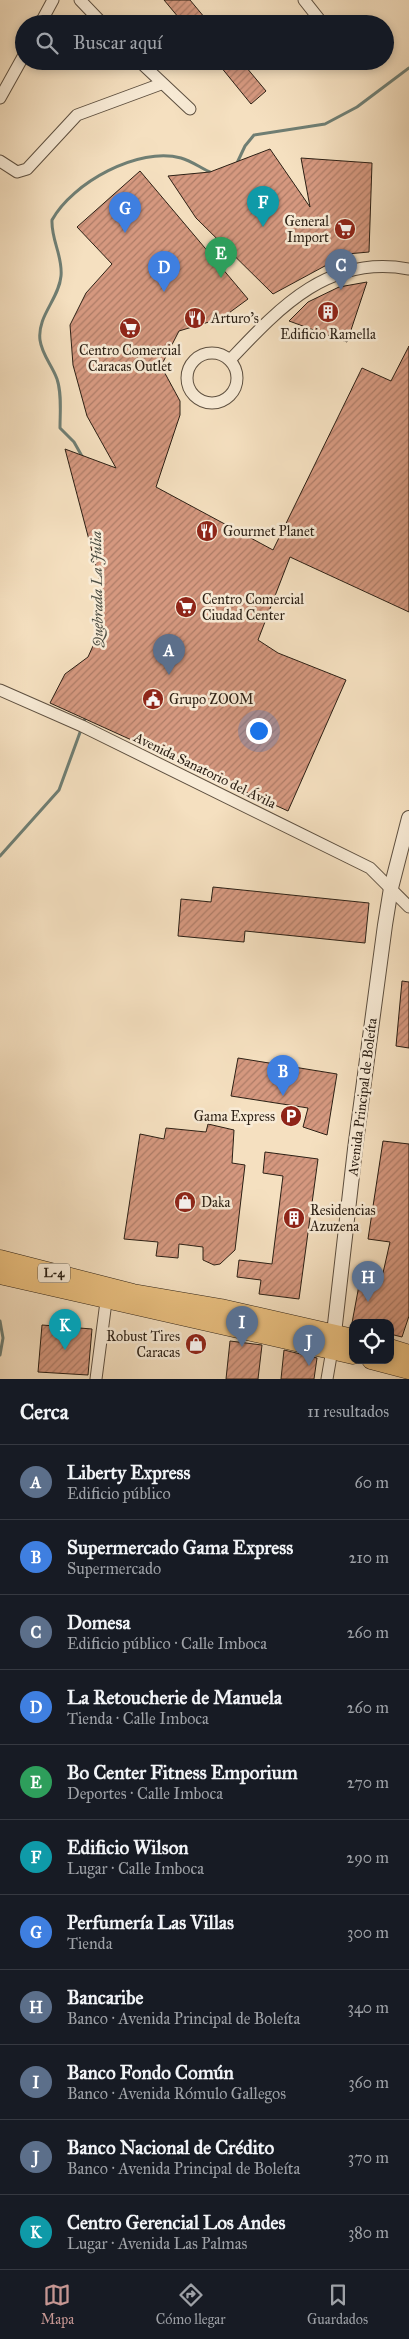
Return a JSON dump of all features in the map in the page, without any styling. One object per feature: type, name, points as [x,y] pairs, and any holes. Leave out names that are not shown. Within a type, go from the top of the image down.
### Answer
[{"type":"main road","name":"L-4","points":[[0,1259],[107,1294]]},
{"type":"main road","name":"L-4","points":[[0,1275],[107,1294],[333,1341],[349,1339]]},
{"type":"main road","name":"L-4","points":[[333,1341],[349,1352]]},
{"type":"main road","points":[[394,1349],[409,1354]]},
{"type":"main road","points":[[386,1364],[409,1370]]},
{"type":"street","points":[[45,15],[53,0]]},
{"type":"street","points":[[80,0],[94,15]]},
{"type":"street","points":[[304,0],[316,15]]},
{"type":"street","points":[[0,98],[16,70]]},
{"type":"street","points":[[148,70],[190,109]]},
{"type":"street","points":[[0,161],[17,172],[26,169],[78,115],[161,84]]},
{"type":"street","points":[[230,360],[271,316],[298,295],[328,277],[353,268],[379,266],[409,269]]},
{"type":"street","points":[[215,353],[230,360],[238,378],[232,394],[216,403],[206,402],[193,394],[189,387],[188,373],[196,358],[215,353]]},
{"type":"street","name":"Avenida Sanatorio del Ávila","points":[[0,690],[82,726],[370,868],[409,907]]},
{"type":"street","name":"Avenida Principal de Boleíta","points":[[327,1379],[356,1141],[391,888],[409,818]]},
{"type":"street","points":[[96,1379],[107,1294]]},
{"type":"building","points":[[164,0],[190,0],[202,15],[176,15]]},
{"type":"building","points":[[223,70],[248,70],[266,91],[251,104]]},
{"type":"building","points":[[270,149],[310,207],[301,158],[372,163],[369,252],[347,254],[273,294],[196,218],[168,176],[210,172]]},
{"type":"building","points":[[140,171],[248,299],[222,318],[179,331],[161,366],[180,401],[180,415],[156,487],[273,550],[362,368],[391,381],[409,346],[409,612],[290,557],[258,640],[278,653],[346,680],[288,811],[50,703],[65,674],[88,657],[102,626],[102,589],[65,449],[116,468],[87,416],[73,365],[70,325],[86,293],[112,264],[77,227]]},
{"type":"building","name":"Edificio Ramella","points":[[367,282],[347,342],[289,321],[308,302],[339,287]]},
{"type":"building","points":[[213,887],[369,903],[365,943],[245,931],[244,942],[178,936],[181,899],[211,902]]},
{"type":"building","points":[[402,981],[409,982],[409,1048],[396,1046]]},
{"type":"building","points":[[238,1058],[337,1074],[327,1135],[303,1127],[308,1108],[231,1096]]},
{"type":"building","name":"Daka","points":[[208,1124],[234,1130],[232,1163],[245,1165],[235,1250],[220,1264],[214,1265],[203,1260],[203,1247],[179,1244],[178,1258],[156,1256],[158,1242],[124,1239],[140,1134],[164,1139],[166,1128],[206,1132]]},
{"type":"building","points":[[383,1141],[409,1144],[409,1316],[402,1337],[394,1335],[394,1319],[353,1319],[362,1269],[383,1273],[390,1242],[368,1239]]},
{"type":"building","name":"Residencias Azuzena","points":[[265,1152],[318,1159],[299,1299],[259,1294],[261,1280],[237,1277],[239,1260],[272,1264],[283,1176],[263,1173]]},
{"type":"building","points":[[42,1325],[92,1329],[88,1375],[38,1372]]},
{"type":"building","points":[[230,1341],[262,1345],[258,1379],[226,1379]]},
{"type":"building","points":[[284,1350],[317,1358],[314,1379],[281,1379]]},
{"type":"waterway","name":"Quebrada La Julia","points":[[237,163],[245,146],[254,135],[325,124],[357,107],[409,68]]},
{"type":"waterway","name":"Quebrada La Julia","points":[[83,458],[74,442],[60,428],[59,385],[40,340],[42,323],[61,276],[52,220],[62,206],[91,181],[108,171],[146,157],[164,156],[181,158],[212,173]]},
{"type":"waterway","name":"Quebrada La Julia","points":[[0,856],[59,790],[86,716]]},
{"type":"waterway","points":[[0,1321],[3,1338],[0,1355]]},
{"type":"place","name":"Edificio Wilson","points":[[263,227]]},
{"type":"place","name":"General Import","points":[[345,229]]},
{"type":"place","name":"Perfumería Las Villas","points":[[125,233]]},
{"type":"place","name":"Bo Center Fitness Emporium","points":[[221,278]]},
{"type":"place","name":"Domesa","points":[[341,290]]},
{"type":"place","name":"La Retoucherie de Manuela","points":[[164,292]]},
{"type":"place","name":"Edificio Ramella","points":[[328,312]]},
{"type":"place","name":"Arturo's","points":[[195,318]]},
{"type":"place","name":"Centro Comercial Caracas Outlet","points":[[130,328]]},
{"type":"place","name":"Gourmet Planet","points":[[207,531]]},
{"type":"place","name":"Centro Comercial Ciudad Center","points":[[186,607]]},
{"type":"place","name":"Liberty Express","points":[[169,675]]},
{"type":"place","name":"Grupo ZOOM","points":[[153,699]]},
{"type":"place","name":"Supermercado Gama Express","points":[[283,1096]]},
{"type":"place","name":"Gama Express","points":[[291,1116]]},
{"type":"place","name":"Daka","points":[[185,1202]]},
{"type":"place","name":"Residencias Azuzena","points":[[294,1218]]},
{"type":"place","name":"Bancaribe","points":[[368,1302]]},
{"type":"place","name":"Robust Tires Caracas","points":[[196,1344]]},
{"type":"place","name":"Banco Fondo Común","points":[[242,1347]]},
{"type":"place","name":"Centro Gerencial Los Andes","points":[[65,1350]]},
{"type":"place","name":"Banco Nacional de Crédito","points":[[309,1366]]}]
